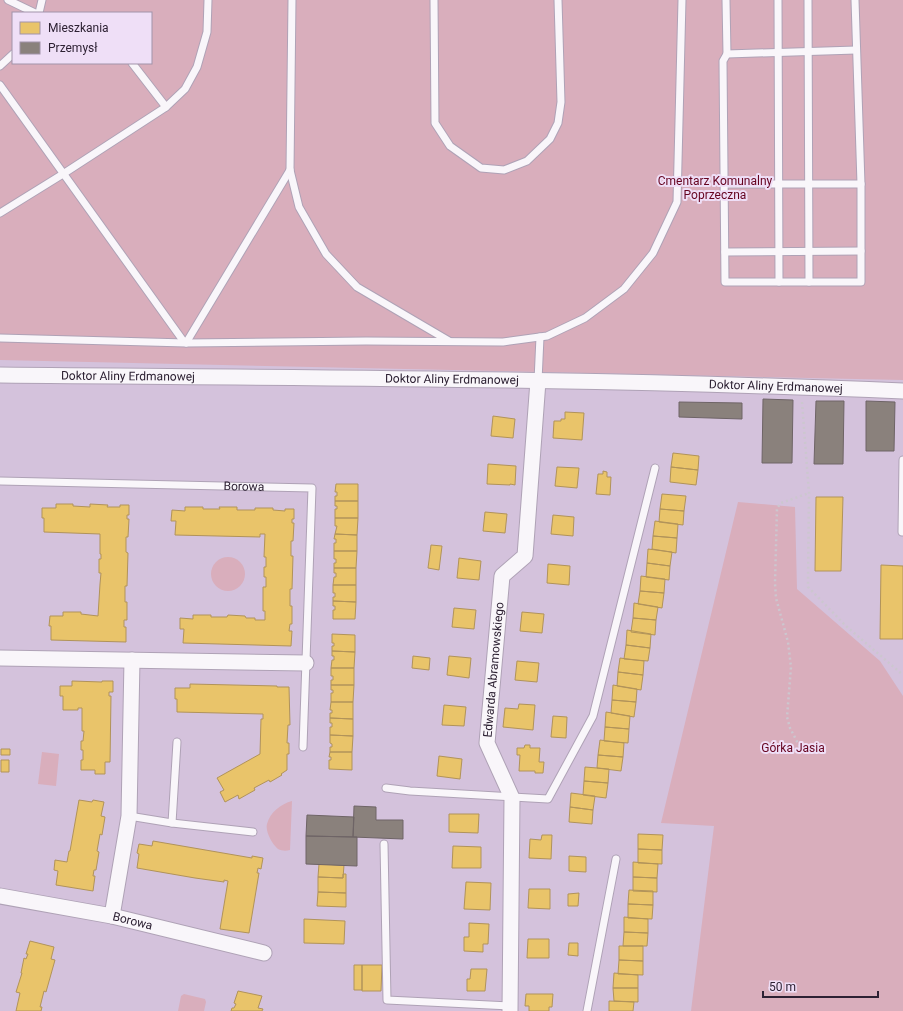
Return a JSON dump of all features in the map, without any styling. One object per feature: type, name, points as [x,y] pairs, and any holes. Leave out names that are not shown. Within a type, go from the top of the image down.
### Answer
[{"type":"street","name":"Doktor Aliny Erdmanowej","points":[[0,375],[538,381],[801,387],[903,391]]},
{"type":"street","name":"Edwarda Abramowskiego","points":[[510,1009],[512,798],[487,743],[502,576],[525,556],[538,381]]},
{"type":"street","points":[[0,658],[306,663]]},
{"type":"street","points":[[112,916],[129,816],[132,660]]},
{"type":"street","name":"Borowa","points":[[0,896],[112,916],[264,953]]},
{"type":"lane","points":[[8,0],[33,12]]},
{"type":"lane","points":[[39,12],[42,0]]},
{"type":"lane","points":[[0,212],[63,174],[166,107],[186,89],[197,67],[207,32],[208,0]]},
{"type":"lane","points":[[292,0],[290,170],[299,207],[326,254],[357,287],[450,342]]},
{"type":"lane","points":[[434,0],[435,123],[450,146],[456,151],[481,168],[504,170],[527,161],[550,139],[558,123],[561,102],[558,0]]},
{"type":"lane","points":[[0,338],[185,342],[503,342],[547,336],[585,318],[624,289],[652,253],[677,202],[682,0]]},
{"type":"lane","points":[[726,0],[727,54],[723,61],[725,282],[861,282],[861,184],[855,0]]},
{"type":"lane","points":[[778,0],[779,282]]},
{"type":"lane","points":[[808,0],[809,282]]},
{"type":"lane","points":[[727,54],[856,50]]},
{"type":"lane","points":[[0,66],[12,55]]},
{"type":"lane","points":[[133,64],[166,107]]},
{"type":"lane","points":[[0,85],[185,342]]},
{"type":"lane","points":[[185,342],[290,170]]},
{"type":"lane","points":[[725,184],[861,184]]},
{"type":"lane","points":[[725,252],[861,251]]},
{"type":"lane","points":[[538,381],[540,337]]},
{"type":"lane","points":[[902,532],[903,460]]},
{"type":"lane","points":[[386,788],[512,798],[548,799],[593,716],[655,468]]},
{"type":"lane","name":"Borowa","points":[[0,481],[312,488],[303,747]]},
{"type":"lane","points":[[172,823],[177,742]]},
{"type":"lane","points":[[129,816],[172,823],[253,832]]},
{"type":"lane","points":[[384,844],[387,1000],[510,1009]]},
{"type":"lane","points":[[588,1011],[616,859]]},
{"type":"path","points":[[801,387],[809,493],[808,587],[846,626],[903,675]]},
{"type":"path","points":[[802,751],[786,717],[791,683],[791,663],[788,642],[776,598],[774,574],[777,508],[781,503],[809,493]]},
{"type":"green space","name":"Cmentarz Komunalny Poprzeczna","points":[[0,0],[903,0],[903,380],[0,360]]},
{"type":"green space","name":"Górka Jasia","points":[[738,502],[795,507],[797,589],[880,661],[903,696],[903,1011],[691,1011],[714,826],[661,823]]},
{"type":"green space","points":[[228,557],[240,562],[245,574],[240,586],[228,591],[216,586],[211,574],[216,562]]},
{"type":"green space","points":[[42,752],[59,754],[56,786],[38,784]]},
{"type":"green space","points":[[292,801],[290,850],[286,851],[278,849],[271,841],[267,830],[267,824],[268,820],[276,809]]},
{"type":"green space","points":[[184,994],[205,999],[206,1002],[204,1011],[178,1011],[181,996]]},
{"type":"building: Mieszkania","points":[[565,412],[584,413],[582,440],[553,438],[554,421],[561,421],[561,419],[565,419]]},
{"type":"building: Mieszkania","points":[[493,416],[515,419],[513,438],[491,436]]},
{"type":"building: Mieszkania","points":[[673,453],[699,456],[698,470],[671,467]]},
{"type":"building: Mieszkania","points":[[488,464],[516,466],[515,485],[487,484]]},
{"type":"building: Mieszkania","points":[[557,467],[579,468],[577,488],[555,486]]},
{"type":"building: Mieszkania","points":[[671,467],[698,470],[696,485],[670,482]]},
{"type":"building: Mieszkania","points":[[603,471],[607,472],[607,477],[611,477],[610,495],[596,494],[598,474],[603,474]]},
{"type":"building: Mieszkania","points":[[336,484],[358,484],[358,501],[335,501],[335,496],[337,496],[337,492],[335,492]]},
{"type":"building: Mieszkania","points":[[662,494],[686,496],[684,511],[660,509]]},
{"type":"building: Mieszkania","points":[[816,497],[843,497],[841,571],[815,571]]},
{"type":"building: Mieszkania","points":[[335,501],[358,501],[358,518],[335,518],[335,509],[337,509],[337,506],[335,506]]},
{"type":"building: Mieszkania","points":[[56,504],[73,504],[73,506],[90,507],[90,504],[108,505],[107,507],[129,505],[129,515],[127,515],[127,519],[129,519],[128,537],[126,537],[126,552],[128,553],[127,586],[125,586],[127,620],[124,620],[124,627],[126,627],[126,642],[51,640],[51,626],[49,626],[50,616],[63,616],[63,612],[81,612],[81,614],[98,616],[101,573],[99,573],[99,559],[101,559],[100,534],[44,532],[42,508],[56,508]]},
{"type":"building: Mieszkania","points":[[185,507],[220,509],[219,507],[237,507],[237,510],[273,508],[273,510],[285,511],[285,509],[294,509],[294,519],[292,519],[292,523],[294,523],[293,541],[291,541],[291,556],[293,556],[292,589],[290,589],[292,624],[290,624],[289,631],[292,631],[291,646],[183,643],[184,629],[180,629],[180,618],[193,619],[193,615],[227,617],[228,615],[245,616],[246,618],[255,618],[255,620],[265,620],[265,611],[263,611],[263,587],[266,587],[266,577],[264,577],[264,567],[266,567],[266,557],[264,557],[265,534],[260,534],[260,537],[175,535],[176,521],[171,521],[172,510],[185,511]]},
{"type":"building: Mieszkania","points":[[660,509],[684,511],[683,525],[659,522]]},
{"type":"building: Mieszkania","points":[[485,512],[507,514],[505,533],[483,531]]},
{"type":"building: Mieszkania","points":[[553,515],[574,517],[573,536],[551,534]]},
{"type":"building: Mieszkania","points":[[335,518],[358,518],[357,535],[335,534],[337,526],[335,526]]},
{"type":"building: Mieszkania","points":[[655,521],[678,524],[677,538],[653,536]]},
{"type":"building: Mieszkania","points":[[335,534],[357,535],[357,551],[334,551],[334,543],[336,543],[336,539],[334,539]]},
{"type":"building: Mieszkania","points":[[653,536],[677,538],[676,553],[652,549]]},
{"type":"building: Mieszkania","points":[[431,545],[442,546],[439,570],[428,568]]},
{"type":"building: Mieszkania","points":[[648,549],[672,552],[670,566],[647,563]]},
{"type":"building: Mieszkania","points":[[334,551],[357,551],[356,568],[334,568],[336,559],[334,559]]},
{"type":"building: Mieszkania","points":[[459,558],[481,561],[479,580],[457,578]]},
{"type":"building: Mieszkania","points":[[647,563],[670,566],[669,580],[646,577]]},
{"type":"building: Mieszkania","points":[[548,564],[570,566],[569,585],[547,583]]},
{"type":"building: Mieszkania","points":[[881,565],[903,566],[903,639],[880,639]]},
{"type":"building: Mieszkania","points":[[334,568],[356,568],[356,585],[333,585],[334,577],[336,577]]},
{"type":"building: Mieszkania","points":[[641,576],[665,579],[664,593],[640,591]]},
{"type":"building: Mieszkania","points":[[333,585],[356,585],[356,602],[333,601],[335,593],[333,593]]},
{"type":"building: Mieszkania","points":[[640,591],[664,593],[662,608],[638,604]]},
{"type":"building: Mieszkania","points":[[333,601],[356,602],[355,619],[333,619],[333,610],[335,610],[335,606],[333,606]]},
{"type":"building: Mieszkania","points":[[634,603],[658,607],[656,620],[633,618]]},
{"type":"building: Mieszkania","points":[[454,608],[476,610],[474,629],[452,627]]},
{"type":"building: Mieszkania","points":[[522,612],[544,614],[542,633],[520,631]]},
{"type":"building: Mieszkania","points":[[633,618],[656,620],[655,635],[631,632]]},
{"type":"building: Mieszkania","points":[[627,630],[651,634],[650,648],[626,645]]},
{"type":"building: Mieszkania","points":[[332,634],[355,635],[355,652],[332,651],[332,646],[334,646],[334,643],[332,643]]},
{"type":"building: Mieszkania","points":[[626,645],[650,648],[648,661],[624,659]]},
{"type":"building: Mieszkania","points":[[332,651],[355,652],[354,668],[331,668],[332,660],[334,660]]},
{"type":"building: Mieszkania","points":[[413,656],[430,658],[429,670],[412,668]]},
{"type":"building: Mieszkania","points":[[449,656],[471,658],[469,678],[447,675]]},
{"type":"building: Mieszkania","points":[[620,658],[644,661],[643,675],[618,672]]},
{"type":"building: Mieszkania","points":[[517,661],[539,663],[537,682],[515,680]]},
{"type":"building: Mieszkania","points":[[331,668],[354,668],[354,685],[331,685],[333,676],[331,676]]},
{"type":"building: Mieszkania","points":[[618,672],[643,675],[641,690],[617,686]]},
{"type":"building: Mieszkania","points":[[72,681],[113,681],[113,692],[109,692],[109,696],[111,696],[110,762],[105,762],[105,774],[95,774],[95,770],[81,770],[83,750],[81,750],[81,741],[83,741],[84,731],[82,731],[82,708],[78,708],[78,710],[63,710],[63,696],[60,696],[60,686],[72,686]]},
{"type":"building: Mieszkania","points":[[190,684],[289,687],[290,725],[288,725],[287,743],[289,743],[289,754],[287,754],[287,770],[281,774],[282,775],[270,782],[269,780],[254,788],[255,790],[239,799],[238,795],[225,802],[220,792],[224,790],[217,778],[260,754],[261,719],[263,719],[263,714],[177,712],[175,688],[190,688]]},
{"type":"building: Mieszkania","points":[[331,685],[354,685],[353,702],[331,702],[331,693],[333,693],[333,690],[331,690]]},
{"type":"building: Mieszkania","points":[[613,685],[637,689],[636,702],[612,700]]},
{"type":"building: Mieszkania","points":[[612,700],[636,702],[634,717],[611,713]]},
{"type":"building: Mieszkania","points":[[331,702],[353,702],[353,719],[330,718],[330,713],[332,713],[332,710],[330,710]]},
{"type":"building: Mieszkania","points":[[519,704],[535,705],[533,730],[503,727],[505,708],[518,709]]},
{"type":"building: Mieszkania","points":[[444,705],[466,707],[464,726],[442,725]]},
{"type":"building: Mieszkania","points":[[606,712],[630,716],[629,729],[605,727]]},
{"type":"building: Mieszkania","points":[[553,716],[567,717],[566,738],[551,737]]},
{"type":"building: Mieszkania","points":[[330,718],[353,719],[353,736],[330,735],[330,727],[332,727],[332,723],[330,723]]},
{"type":"building: Mieszkania","points":[[605,727],[629,729],[628,743],[604,741]]},
{"type":"building: Mieszkania","points":[[330,735],[353,736],[352,752],[330,752],[330,747],[332,747],[332,744],[330,743]]},
{"type":"building: Mieszkania","points":[[600,740],[624,743],[623,757],[598,755]]},
{"type":"building: Mieszkania","points":[[525,745],[530,745],[530,748],[540,748],[539,762],[544,762],[543,773],[535,773],[535,771],[519,771],[520,755],[517,755],[517,748],[524,748]]},
{"type":"building: Mieszkania","points":[[1,749],[10,749],[10,755],[1,755]]},
{"type":"building: Mieszkania","points":[[330,752],[352,752],[352,770],[329,769],[329,760],[331,760],[331,757],[329,757]]},
{"type":"building: Mieszkania","points":[[598,755],[623,757],[621,771],[597,768]]},
{"type":"building: Mieszkania","points":[[439,756],[462,759],[460,779],[437,776]]},
{"type":"building: Mieszkania","points":[[1,760],[9,760],[9,772],[1,772]]},
{"type":"building: Mieszkania","points":[[585,767],[609,769],[608,783],[584,781]]},
{"type":"building: Mieszkania","points":[[584,781],[608,783],[606,798],[583,795]]},
{"type":"building: Mieszkania","points":[[571,793],[595,796],[593,810],[570,807]]},
{"type":"building: Mieszkania","points":[[79,800],[104,802],[101,816],[105,817],[102,835],[100,834],[97,851],[99,852],[96,870],[94,870],[93,876],[95,876],[93,891],[56,885],[58,871],[54,870],[55,860],[67,862]]},
{"type":"building: Mieszkania","points":[[570,807],[593,810],[592,824],[569,822]]},
{"type":"building: Mieszkania","points":[[449,814],[479,814],[478,833],[449,832]]},
{"type":"building: Mieszkania","points":[[638,834],[663,835],[662,850],[638,849]]},
{"type":"building: Mieszkania","points":[[542,835],[552,835],[551,859],[529,858],[530,839],[541,840]]},
{"type":"building: Mieszkania","points":[[153,841],[252,858],[252,856],[263,858],[261,869],[258,868],[257,873],[259,873],[249,933],[220,929],[228,881],[224,880],[224,882],[195,878],[137,868],[139,854],[137,853],[139,844],[152,846]]},
{"type":"building: Mieszkania","points":[[453,846],[481,847],[481,868],[452,868]]},
{"type":"building: Mieszkania","points":[[638,849],[662,850],[662,864],[638,863]]},
{"type":"building: Mieszkania","points":[[569,856],[586,857],[586,872],[569,871]]},
{"type":"building: Mieszkania","points":[[633,862],[658,864],[657,878],[633,877]]},
{"type":"building: Mieszkania","points":[[319,864],[344,865],[343,878],[318,877]]},
{"type":"building: Mieszkania","points":[[343,874],[346,874],[346,893],[318,892],[318,877],[343,878]]},
{"type":"building: Mieszkania","points":[[633,877],[657,878],[657,892],[633,891]]},
{"type":"building: Mieszkania","points":[[466,882],[491,883],[490,910],[464,909]]},
{"type":"building: Mieszkania","points":[[529,889],[550,889],[550,909],[528,908]]},
{"type":"building: Mieszkania","points":[[629,890],[653,891],[653,905],[628,904]]},
{"type":"building: Mieszkania","points":[[318,892],[346,893],[346,907],[317,906]]},
{"type":"building: Mieszkania","points":[[579,893],[578,906],[568,906],[568,894]]},
{"type":"building: Mieszkania","points":[[628,904],[653,905],[652,919],[628,918]]},
{"type":"building: Mieszkania","points":[[624,917],[648,919],[648,933],[624,932]]},
{"type":"building: Mieszkania","points":[[304,919],[345,921],[344,944],[304,943]]},
{"type":"building: Mieszkania","points":[[469,923],[489,924],[488,944],[483,944],[483,952],[464,951],[464,937],[469,937]]},
{"type":"building: Mieszkania","points":[[624,932],[648,933],[647,946],[623,946]]},
{"type":"building: Mieszkania","points":[[528,939],[549,939],[549,958],[527,958]]},
{"type":"building: Mieszkania","points":[[30,941],[54,947],[51,959],[55,960],[46,992],[44,991],[40,1007],[42,1007],[41,1011],[16,1011],[20,993],[16,992],[22,973],[24,958],[26,959],[28,954],[26,954]]},
{"type":"building: Mieszkania","points":[[569,943],[578,943],[578,956],[568,955]]},
{"type":"building: Mieszkania","points":[[619,946],[643,946],[643,961],[619,960]]},
{"type":"building: Mieszkania","points":[[619,960],[643,961],[643,975],[618,974]]},
{"type":"building: Mieszkania","points":[[354,965],[362,965],[362,990],[354,990]]},
{"type":"building: Mieszkania","points":[[362,965],[382,965],[381,991],[362,991]]},
{"type":"building: Mieszkania","points":[[471,969],[487,969],[485,991],[467,991],[467,979],[470,979]]},
{"type":"building: Mieszkania","points":[[614,973],[638,975],[638,988],[613,988]]},
{"type":"building: Mieszkania","points":[[613,988],[638,988],[638,1002],[614,1001]]},
{"type":"building: Mieszkania","points":[[238,991],[262,996],[258,1008],[263,1009],[262,1011],[231,1011],[236,1004],[234,1003]]},
{"type":"building: Mieszkania","points":[[526,994],[553,994],[552,1007],[549,1007],[549,1011],[529,1011],[529,1006],[525,1006]]},
{"type":"building: Mieszkania","points":[[609,1001],[634,1002],[633,1011],[609,1011]]},
{"type":"building: Przemysł","points":[[763,399],[793,400],[792,463],[762,463]]},
{"type":"building: Przemysł","points":[[816,401],[844,401],[843,464],[814,464]]},
{"type":"building: Przemysł","points":[[866,401],[895,402],[894,451],[866,451]]},
{"type":"building: Przemysł","points":[[679,402],[742,403],[742,419],[679,417]]},
{"type":"building: Przemysł","points":[[354,806],[376,807],[376,820],[403,820],[403,839],[353,837]]},
{"type":"building: Przemysł","points":[[307,815],[354,817],[353,837],[306,836]]},
{"type":"building: Przemysł","points":[[306,836],[357,837],[357,866],[306,864]]}]
